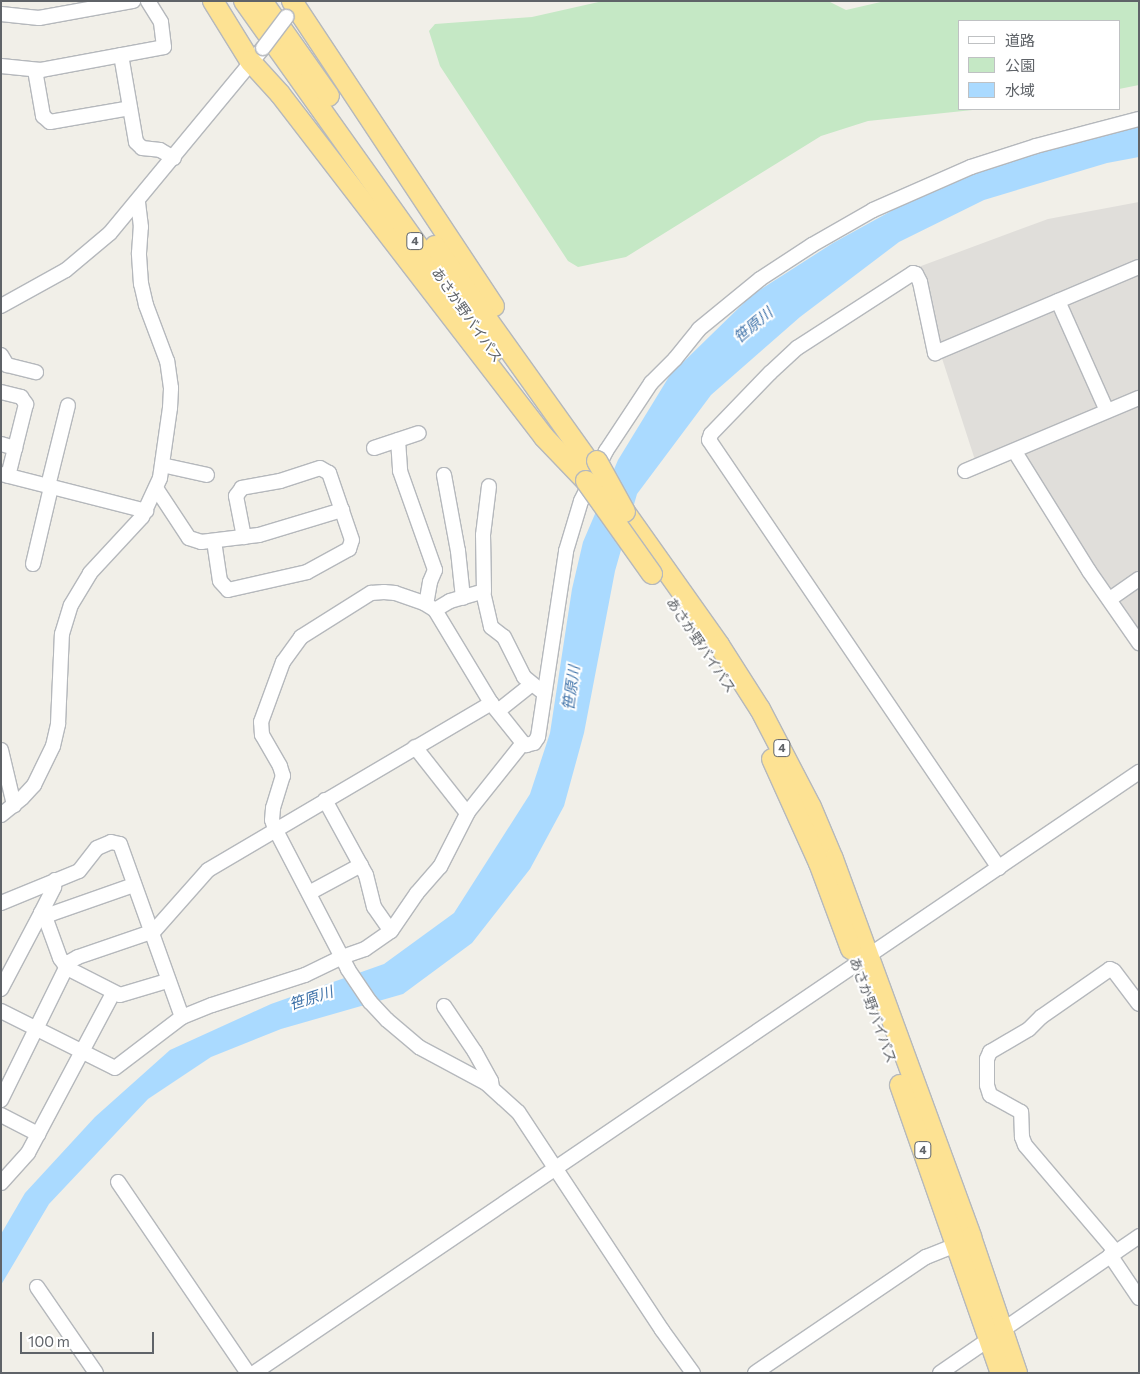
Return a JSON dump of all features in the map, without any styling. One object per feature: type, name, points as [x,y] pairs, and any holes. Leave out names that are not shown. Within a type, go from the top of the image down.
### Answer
[{"type":"highway","points":[[213,1],[256,54],[286,101],[544,437],[592,469]]},
{"type":"highway","name":"あさか野バイパス","points":[[244,1],[625,512],[656,567]]},
{"type":"highway","name":"あさか野バイパス","points":[[262,1],[592,469],[656,567],[771,756],[862,959],[996,1333],[1001,1373]]},
{"type":"highway","points":[[293,6],[592,469]]},
{"type":"highway","name":"あさか野バイパス","points":[[862,959],[955,1245],[1017,1373]]},
{"type":"highway","points":[[996,1333],[1016,1344],[1027,1373]]},
{"type":"highway","name":"4","points":[[993,1373],[996,1333]]},
{"type":"street","points":[[1,14],[39,18],[133,1]]},
{"type":"street","points":[[1,66],[35,70],[164,47],[160,22],[148,1]]},
{"type":"street","points":[[1,306],[42,285],[78,261],[110,233],[174,158],[293,6]]},
{"type":"street","points":[[121,55],[136,140],[140,147],[160,150],[174,158]]},
{"type":"street","points":[[35,70],[43,116],[50,122],[130,108]]},
{"type":"street","points":[[398,440],[400,471],[435,570],[430,582],[431,607],[494,707],[523,743],[530,745],[538,737],[566,551],[581,502],[606,451],[651,383],[675,359],[699,329],[760,279],[812,245],[873,210],[971,167],[1036,146],[1139,119]]},
{"type":"street","points":[[1,815],[34,785],[53,746],[58,724],[62,634],[71,605],[90,573],[135,526],[146,511],[156,488],[162,465],[171,401],[170,380],[167,361],[146,305],[141,284],[139,252],[141,227],[138,202]]},
{"type":"street","points":[[999,868],[709,440],[711,434],[797,348],[913,274],[916,274],[920,282],[935,354],[1139,267]]},
{"type":"street","points":[[1058,301],[1107,411]]},
{"type":"street","points":[[1,355],[7,364],[36,372]]},
{"type":"street","points":[[1,392],[22,397],[26,404],[8,446],[5,475],[146,511]]},
{"type":"street","points":[[964,471],[1015,452],[1139,398]]},
{"type":"street","points":[[33,564],[68,405]]},
{"type":"street","points":[[374,448],[419,433]]},
{"type":"street","points":[[1015,452],[1089,570],[1139,643]]},
{"type":"street","points":[[162,465],[207,475]]},
{"type":"street","points":[[214,541],[220,581],[226,588],[283,579],[307,572],[349,549],[352,540],[329,474],[320,468],[280,481],[244,487],[236,496],[244,537]]},
{"type":"street","points":[[444,475],[458,551],[463,598]]},
{"type":"street","points":[[490,486],[483,535],[483,592],[491,626],[504,637],[522,674],[544,693]]},
{"type":"street","points":[[156,488],[189,538],[201,542],[274,531],[342,510]]},
{"type":"street","points":[[1110,599],[1139,579]]},
{"type":"street","points":[[483,592],[431,607],[395,592],[371,593],[300,637],[283,662],[261,722],[262,734],[280,766],[282,776],[273,808],[272,820],[342,957],[371,1004],[402,1035],[429,1054],[492,1087],[518,1112],[662,1330],[693,1373]]},
{"type":"street","points":[[1,1100],[69,962],[78,956],[151,932],[163,923],[208,870],[414,747],[494,707],[532,684]]},
{"type":"street","points":[[1,1011],[116,1068],[182,1017],[212,1005],[306,975],[342,957],[372,946],[391,930],[440,867],[468,813],[523,743]]},
{"type":"street","points":[[414,747],[468,813]]},
{"type":"street","points":[[2,758],[14,805]]},
{"type":"street","points":[[254,1373],[1139,772]]},
{"type":"street","points":[[325,800],[368,880],[374,907],[391,930]]},
{"type":"street","points":[[1,903],[79,871],[97,848],[111,842],[121,846],[167,981],[182,1017]]},
{"type":"street","points":[[309,893],[360,865]]},
{"type":"street","points":[[1,989],[43,914],[55,880]]},
{"type":"street","points":[[43,914],[134,885]]},
{"type":"street","points":[[43,914],[60,958],[67,968],[113,993],[124,996],[167,981]]},
{"type":"street","points":[[1139,1004],[1114,971],[1110,969],[1041,1017],[1029,1029],[990,1052],[987,1059],[987,1085],[990,1095],[1021,1112],[1022,1137],[1027,1147],[1113,1254],[1139,1298]]},
{"type":"street","points":[[1,1183],[26,1157],[113,993]]},
{"type":"street","points":[[444,1006],[475,1052],[491,1081],[492,1087]]},
{"type":"street","points":[[1,1114],[38,1134]]},
{"type":"street","points":[[118,1182],[248,1373]]},
{"type":"street","points":[[940,1373],[1139,1236]]},
{"type":"street","points":[[755,1373],[926,1257],[955,1245]]},
{"type":"street","points":[[37,1287],[96,1373]]},
{"type":"shaded area","points":[[1139,202],[1139,635],[1007,452],[975,460],[913,269],[1048,219]]},
{"type":"green space","points":[[603,1],[828,1],[846,10],[885,1],[1139,1],[1139,85],[1120,89],[1120,20],[958,20],[958,110],[972,110],[868,121],[821,136],[626,257],[578,267],[568,261],[440,66],[429,31],[435,24],[532,17]]},
{"type":"water","name":"笹原川","points":[[1139,121],[1139,157],[1107,163],[984,200],[899,242],[800,317],[711,395],[637,494],[615,571],[584,733],[564,806],[530,869],[472,943],[403,994],[281,1029],[211,1057],[148,1099],[49,1204],[1,1285],[1,1234],[25,1193],[95,1117],[170,1050],[271,1004],[384,964],[454,913],[530,794],[550,733],[572,589],[583,542],[618,460],[670,375],[752,295],[833,243],[893,210],[967,172]]}]
